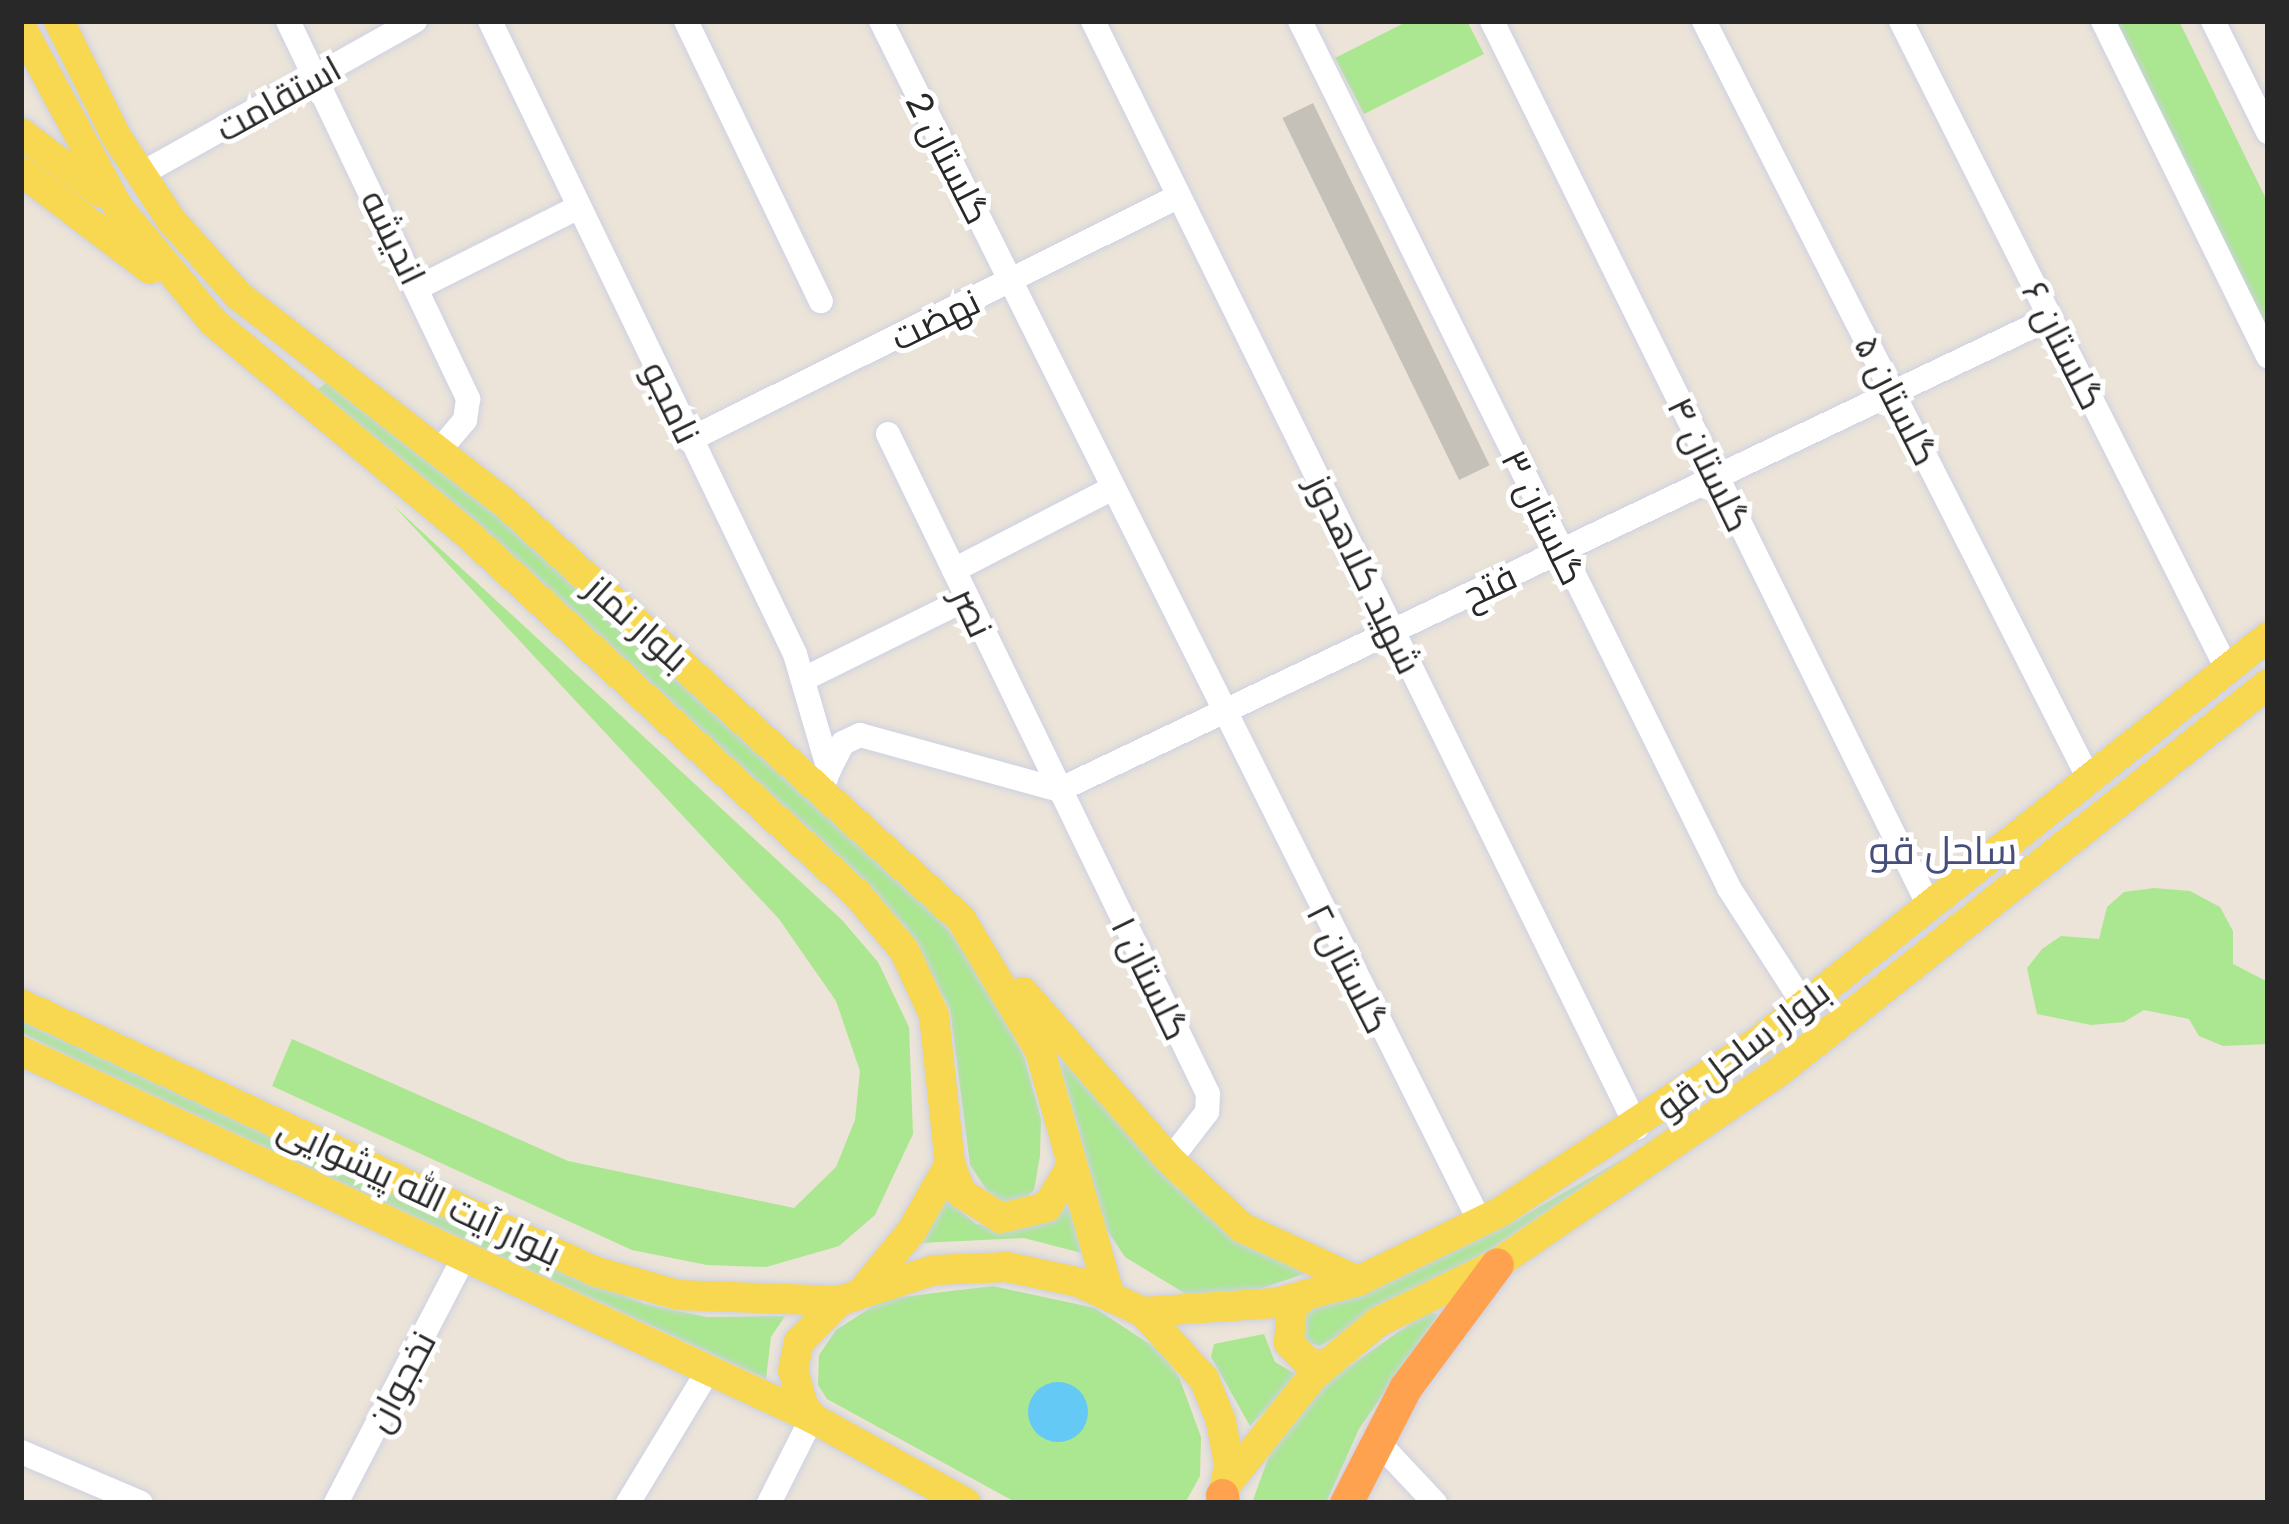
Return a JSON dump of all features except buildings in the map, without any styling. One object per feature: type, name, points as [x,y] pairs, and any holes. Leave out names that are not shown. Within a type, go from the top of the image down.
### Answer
[{"type":"highway","points":[[1346,1503],[1376,1439],[1497,1264]]},
{"type":"main road","name":"بلوار نماز","points":[[59,21],[141,174],[239,296],[440,451],[826,779],[961,920],[1040,1051],[1110,1297]]},
{"type":"main road","name":"بلوار نماز","points":[[21,26],[118,207],[200,308],[473,539],[857,894],[904,950],[934,1015],[950,1164]]},
{"type":"main road","points":[[21,133],[118,207]]},
{"type":"main road","points":[[21,171],[200,308]]},
{"type":"main road","name":"بلوار ساحل قو","points":[[1144,1312],[1307,1294],[1358,1281],[1480,1222],[1637,1127],[1804,1005],[2268,637]]},
{"type":"main road","name":"بلوار ساحل قو","points":[[1222,1496],[1328,1364],[1378,1322],[1497,1264],[1781,1070],[2266,691]]},
{"type":"main road","points":[[961,920],[1170,1160],[1243,1228],[1358,1281]]},
{"type":"main road","name":"بلوار آیت الله پیشوایی","points":[[21,1004],[594,1271],[678,1295],[851,1295],[934,1270],[1006,1268],[1110,1297],[1144,1312]]},
{"type":"main road","name":"بلوار آیت الله پیشوایی","points":[[21,1051],[812,1418],[967,1503]]},
{"type":"main road","points":[[950,1164],[961,1193],[1001,1218],[1047,1207],[1071,1167]]},
{"type":"main road","points":[[812,1418],[796,1387],[799,1342],[910,1232],[950,1164]]},
{"type":"main road","points":[[1307,1294],[1292,1307],[1289,1343],[1310,1365],[1328,1364]]},
{"type":"main road","points":[[1144,1312],[1204,1379],[1221,1421],[1222,1496]]},
{"type":"street","name":"اندیشه","points":[[288,21],[419,287],[468,399],[465,420],[440,451]]},
{"type":"street","name":"استقامت","points":[[141,174],[416,21]]},
{"type":"street","name":"نامجو","points":[[490,21],[804,679],[826,779]]},
{"type":"street","points":[[686,21],[821,301]]},
{"type":"street","name":"گلستان 2","points":[[881,21],[1111,489]]},
{"type":"street","name":"شهید کلاهدوز","points":[[1093,21],[1637,1127]]},
{"type":"street","name":"گلستان ۳","points":[[1300,21],[1730,888],[1804,1005]]},
{"type":"street","name":"گلستان ۴","points":[[1492,21],[1929,906]]},
{"type":"street","name":"گلستان ۵","points":[[1704,21],[2089,779]]},
{"type":"street","name":"گلستان ۶","points":[[1901,21],[2227,669]]},
{"type":"street","points":[[2103,21],[2268,357]]},
{"type":"street","points":[[2213,21],[2268,132]]},
{"type":"street","name":"نهضت","points":[[689,440],[1179,196]]},
{"type":"street","points":[[419,287],[577,202]]},
{"type":"street","name":"فتح","points":[[1059,790],[2050,318]]},
{"type":"street","points":[[292,388],[316,359]]},
{"type":"street","name":"نصر","points":[[888,434],[1059,790]]},
{"type":"street","points":[[954,570],[1111,489]]},
{"type":"street","name":"گلستان ۲","points":[[1111,489],[1480,1222]]},
{"type":"street","points":[[804,679],[966,599]]},
{"type":"street","points":[[826,779],[843,743],[860,735],[1059,790]]},
{"type":"street","name":"گلستان ۱","points":[[1059,790],[1208,1094],[1207,1112],[1170,1160]]},
{"type":"street","name":"نخجوان","points":[[336,1503],[463,1259]]},
{"type":"street","points":[[628,1503],[710,1370]]},
{"type":"street","points":[[770,1503],[812,1418]]},
{"type":"street","points":[[1376,1439],[1436,1503]]},
{"type":"street","points":[[21,1452],[141,1503]]},
{"type":"green space","points":[[1408,21],[1467,21],[1484,54],[1364,114],[1335,58]]},
{"type":"green space","points":[[2115,21],[2179,21],[2268,203],[2268,339]]},
{"type":"green space","points":[[327,382],[500,512],[938,917],[971,958],[1024,1056],[1041,1119],[1040,1156],[1034,1190],[1018,1205],[996,1204],[970,1165],[950,1010],[907,928],[496,540],[316,391]]},
{"type":"green space","points":[[393,505],[842,920],[878,962],[909,1027],[913,1134],[875,1215],[839,1246],[766,1267],[707,1265],[632,1250],[272,1086],[292,1039],[568,1161],[794,1208],[836,1167],[855,1120],[860,1071],[836,1001],[779,919]]},
{"type":"green space","points":[[2190,891],[2220,907],[2233,931],[2233,964],[2268,982],[2268,1044],[2223,1046],[2199,1036],[2189,1019],[2144,1010],[2124,1022],[2091,1025],[2037,1014],[2027,968],[2042,949],[2061,936],[2099,939],[2107,907],[2124,892]]},
{"type":"green space","points":[[21,1017],[519,1253],[645,1304],[707,1317],[785,1316],[771,1337],[766,1379],[76,1060],[21,1032]]},
{"type":"green space","points":[[1065,1054],[1176,1188],[1307,1273],[1251,1292],[1186,1294],[1125,1257],[1106,1229],[1058,1056]]},
{"type":"green space","points":[[1635,1152],[1489,1250],[1320,1346],[1305,1342],[1299,1315],[1518,1219]]},
{"type":"green space","points":[[946,1199],[976,1224],[1004,1229],[1068,1199],[1082,1253],[1024,1238],[921,1243]]},
{"type":"green space","points":[[993,1286],[1095,1308],[1160,1351],[1179,1377],[1201,1437],[1200,1476],[1185,1503],[1017,1503],[827,1399],[818,1385],[819,1355],[836,1330],[884,1299]]},
{"type":"green space","points":[[1428,1311],[1438,1315],[1359,1429],[1326,1503],[1252,1503],[1272,1447],[1324,1384]]},
{"type":"green space","points":[[1264,1334],[1275,1362],[1299,1376],[1250,1426],[1211,1357],[1214,1344]]},
{"type":"water","points":[[1058,1382],[1079,1391],[1088,1412],[1079,1433],[1058,1442],[1037,1433],[1028,1412],[1037,1391]]},
{"type":"district","name":"ساحل قو","points":[[1943,850]]}]
